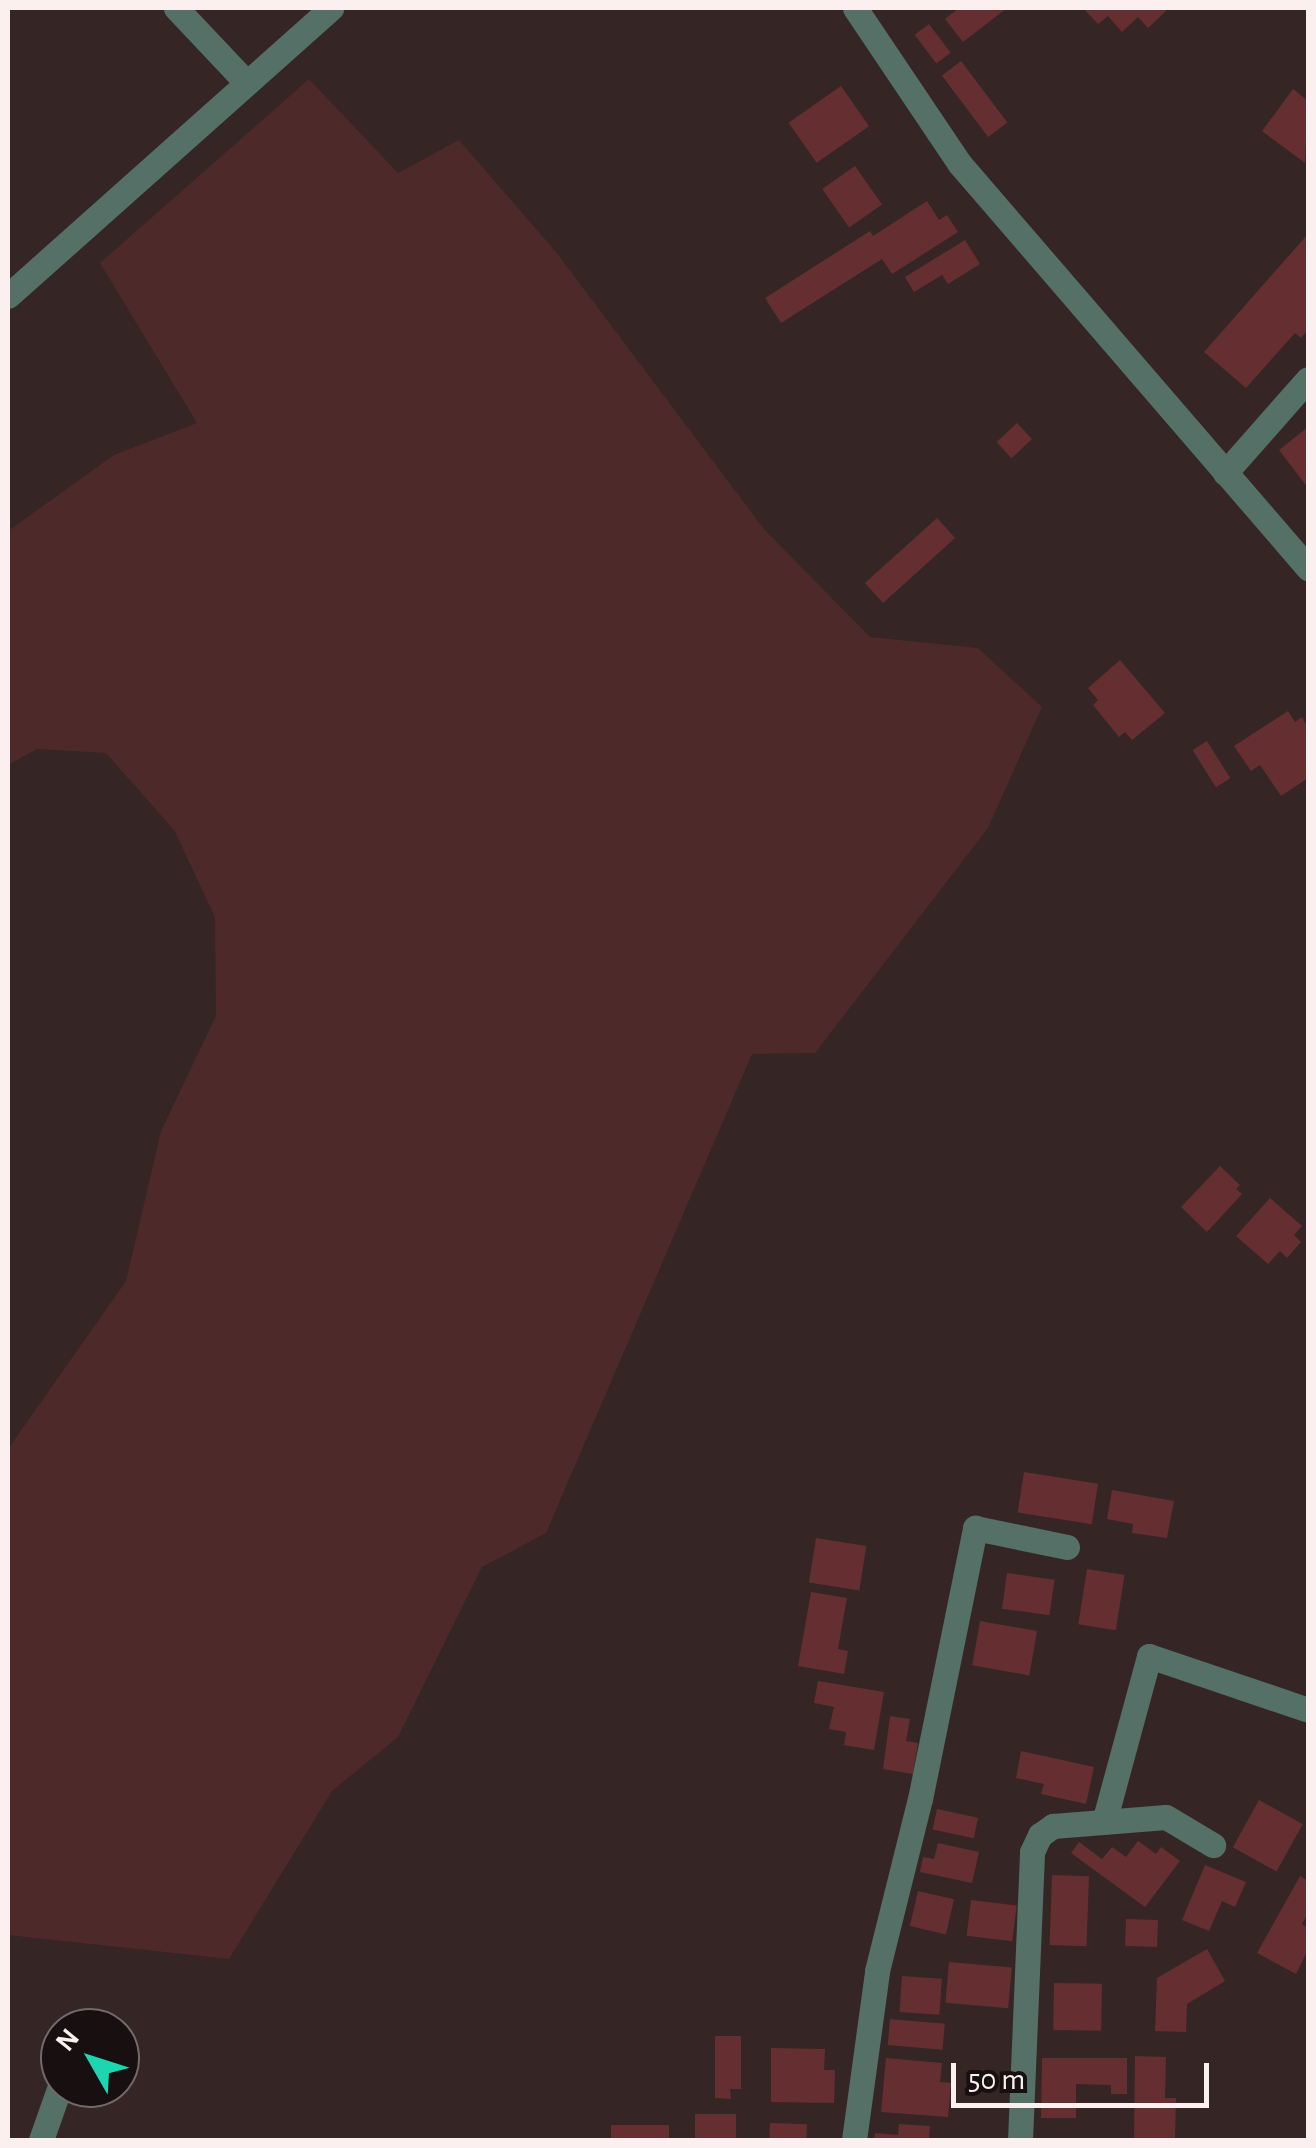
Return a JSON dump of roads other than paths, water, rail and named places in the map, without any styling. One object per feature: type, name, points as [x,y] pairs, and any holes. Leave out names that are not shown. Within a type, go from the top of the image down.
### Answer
[{"type":"street","points":[[176,8],[247,83]]},
{"type":"street","points":[[8,296],[331,8]]},
{"type":"street","points":[[855,8],[959,163],[1308,568]]},
{"type":"street","points":[[1226,473],[1308,379]]},
{"type":"street","points":[[854,2140],[877,1971],[920,1799],[975,1528],[1067,1547]]},
{"type":"street","points":[[1104,1822],[1149,1656],[1306,1709]]},
{"type":"street","points":[[1020,2140],[1032,1852],[1040,1835],[1052,1826],[1166,1817],[1213,1845]]},
{"type":"street","points":[[41,2140],[52,2108]]}]
